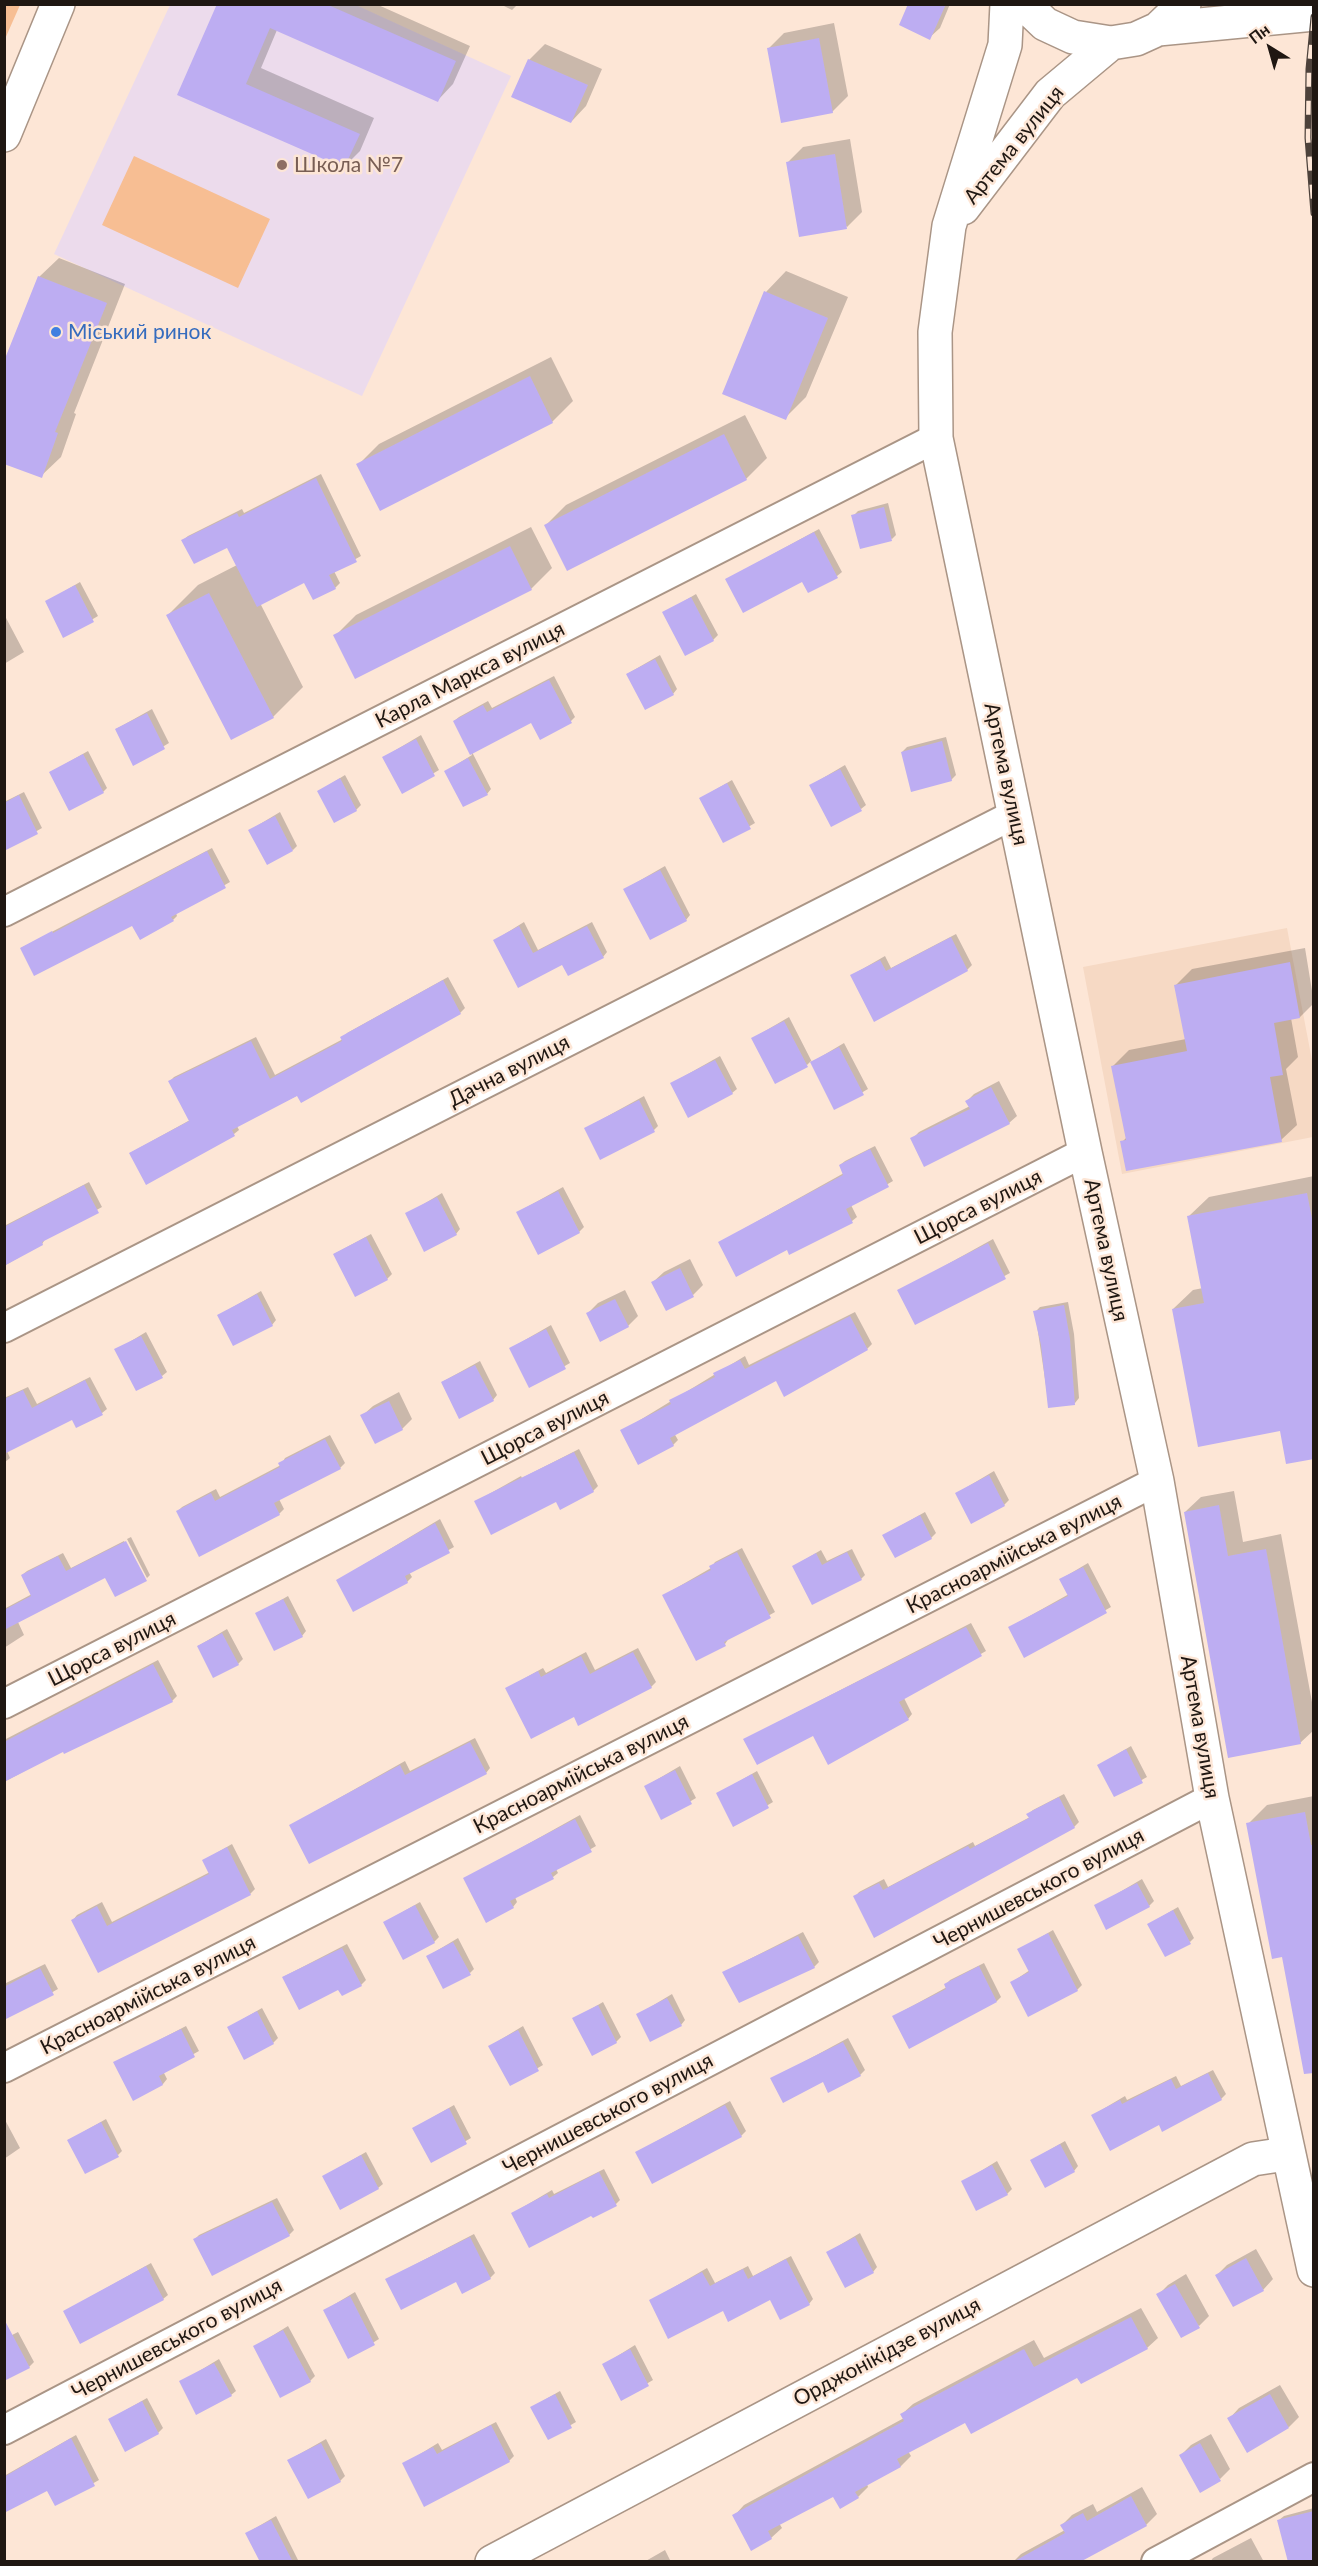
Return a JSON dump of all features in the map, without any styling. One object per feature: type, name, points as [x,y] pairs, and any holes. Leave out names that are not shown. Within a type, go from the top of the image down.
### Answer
[{"type":"main road","points":[[4,135],[58,4]]},
{"type":"main road","name":"Артема вулиця","points":[[1007,4],[1005,45],[949,226],[935,332],[936,438],[1085,1152],[1157,1481],[1212,1798],[1286,2154],[1314,2271]]},
{"type":"main road","points":[[1024,4],[1046,24],[1054,28],[1073,36],[1111,43],[1136,39],[1158,29],[1314,14]]},
{"type":"main road","points":[[1158,29],[1184,4]]},
{"type":"main road","name":"Артема вулиця","points":[[949,226],[1050,94],[1111,43]]},
{"type":"main road","name":"Орджонікідзе вулиця","points":[[492,2562],[1253,2159],[1286,2154]]},
{"type":"street","name":"Карла Маркса вулиця","points":[[4,912],[936,438]]},
{"type":"street","name":"Дачна вулиця","points":[[4,1328],[1015,814]]},
{"type":"street","name":"Щорса вулиця","points":[[4,1704],[1085,1152]]},
{"type":"street","name":"Красноармійська вулиця","points":[[4,2068],[1157,1481]]},
{"type":"street","name":"Чернишевського вулиця","points":[[4,2430],[1212,1798]]},
{"type":"street","points":[[1156,2562],[1314,2476]]},
{"type":"shaded area","points":[[4,5],[20,5],[5,39]]},
{"type":"shaded area","name":"Школа №7","points":[[170,5],[356,5],[511,76],[362,396],[54,254]]},
{"type":"shaded area","points":[[134,156],[270,219],[238,288],[102,225]]},
{"type":"shaded area","points":[[1287,928],[1313,1066],[1313,1137],[1122,1174],[1083,967]]},
{"type":"building","points":[[217,4],[326,4],[456,61],[438,102],[270,28],[246,84],[360,134],[344,168],[177,95]]},
{"type":"building","points":[[908,4],[946,4],[930,40],[899,25]]},
{"type":"building","points":[[819,38],[833,113],[781,123],[767,48]]},
{"type":"building","points":[[528,59],[588,85],[571,123],[511,97]]},
{"type":"building","points":[[835,154],[847,229],[799,237],[786,162]]},
{"type":"building","name":"Міський ринок","points":[[38,276],[107,303],[55,432],[58,433],[42,478],[4,464],[4,361]]},
{"type":"building","points":[[764,291],[828,318],[786,420],[722,394]]},
{"type":"building","points":[[530,376],[553,423],[380,511],[356,464]]},
{"type":"building","points":[[724,434],[747,480],[567,571],[544,525]]},
{"type":"building","points":[[316,478],[357,562],[329,575],[336,589],[313,600],[304,583],[257,607],[227,548],[194,564],[181,540],[237,513],[239,517]]},
{"type":"building","points":[[884,507],[892,541],[860,549],[851,515]]},
{"type":"building","points":[[814,532],[838,578],[808,593],[802,582],[743,613],[725,579]]},
{"type":"building","points":[[510,546],[532,590],[355,679],[333,635]]},
{"type":"building","points":[[75,585],[94,622],[63,638],[45,601]]},
{"type":"building","points":[[209,593],[274,718],[231,740],[166,615]]},
{"type":"building","points":[[691,597],[714,641],[685,656],[662,612]]},
{"type":"building","points":[[655,659],[674,695],[645,710],[626,674]]},
{"type":"building","points":[[549,680],[572,723],[540,740],[531,723],[470,755],[453,721],[483,705],[487,712]]},
{"type":"building","points":[[147,713],[165,749],[133,766],[115,729]]},
{"type":"building","points":[[416,739],[435,776],[402,794],[382,757]]},
{"type":"building","points":[[942,741],[952,781],[911,792],[901,752]]},
{"type":"building","points":[[83,754],[104,793],[69,811],[49,772]]},
{"type":"building","points":[[468,758],[488,795],[463,807],[444,771]]},
{"type":"building","points":[[840,769],[862,811],[831,827],[809,785]]},
{"type":"building","points":[[340,778],[357,811],[334,823],[317,791]]},
{"type":"building","points":[[727,783],[751,829],[723,843],[699,798]]},
{"type":"building","points":[[19,795],[38,834],[4,851],[4,803]]},
{"type":"building","points":[[275,816],[293,851],[267,865],[248,830]]},
{"type":"building","points":[[207,851],[226,888],[171,917],[174,921],[140,940],[132,926],[34,976],[20,948],[52,931],[53,933]]},
{"type":"building","points":[[660,870],[687,921],[650,940],[623,889]]},
{"type":"building","points":[[519,926],[533,953],[587,926],[604,958],[568,976],[562,965],[518,988],[493,940]]},
{"type":"building","points":[[951,937],[968,971],[874,1022],[850,975],[880,960],[886,971]]},
{"type":"building","points":[[1290,962],[1300,1018],[1274,1023],[1283,1075],[1270,1077],[1282,1142],[1126,1171],[1120,1141],[1126,1140],[1111,1066],[1187,1051],[1174,985]]},
{"type":"building","points":[[443,980],[461,1014],[301,1103],[297,1096],[232,1130],[235,1136],[146,1185],[129,1153],[189,1121],[168,1081],[251,1041],[270,1079],[342,1041],[340,1037]]},
{"type":"building","points":[[784,1021],[808,1067],[775,1084],[751,1038]]},
{"type":"building","points":[[839,1047],[864,1095],[834,1110],[810,1062]]},
{"type":"building","points":[[715,1060],[733,1094],[688,1118],[670,1083]]},
{"type":"building","points":[[991,1087],[1010,1124],[924,1167],[910,1138],[970,1109],[965,1101]]},
{"type":"building","points":[[639,1100],[655,1132],[600,1160],[584,1128]]},
{"type":"building","points":[[870,1149],[889,1187],[846,1209],[853,1223],[789,1255],[787,1250],[736,1277],[718,1242],[843,1175],[839,1165]]},
{"type":"building","points":[[84,1185],[99,1213],[42,1242],[43,1245],[4,1266],[4,1227]]},
{"type":"building","points":[[558,1191],[580,1233],[538,1255],[516,1212]]},
{"type":"building","points":[[1307,1193],[1314,1229],[1314,1459],[1286,1464],[1280,1431],[1198,1447],[1172,1309],[1204,1303],[1187,1216]]},
{"type":"building","points":[[437,1197],[457,1235],[424,1252],[405,1213]]},
{"type":"building","points":[[366,1237],[388,1280],[355,1297],[333,1254]]},
{"type":"building","points":[[988,1243],[1006,1279],[915,1325],[897,1290]]},
{"type":"building","points":[[680,1268],[694,1297],[666,1311],[651,1282]]},
{"type":"building","points":[[257,1294],[273,1326],[233,1346],[217,1315]]},
{"type":"building","points":[[615,1299],[629,1327],[600,1342],[586,1313]]},
{"type":"building","points":[[1064,1305],[1070,1339],[1075,1405],[1048,1408],[1041,1345],[1033,1311]]},
{"type":"building","points":[[850,1316],[868,1350],[784,1397],[776,1381],[670,1438],[674,1446],[638,1465],[620,1430],[671,1404],[669,1400],[715,1377],[713,1373],[740,1360],[745,1369]]},
{"type":"building","points":[[546,1329],[566,1369],[529,1388],[509,1348]]},
{"type":"building","points":[[141,1336],[163,1378],[136,1391],[114,1349]]},
{"type":"building","points":[[475,1365],[494,1401],[459,1419],[441,1382]]},
{"type":"building","points":[[85,1380],[103,1415],[76,1428],[72,1420],[4,1454],[4,1399],[23,1390],[32,1408]]},
{"type":"building","points":[[389,1401],[403,1430],[375,1444],[360,1415]]},
{"type":"building","points":[[325,1439],[341,1469],[274,1503],[280,1515],[199,1557],[176,1511],[211,1493],[215,1501],[280,1467],[278,1463]]},
{"type":"building","points":[[574,1452],[594,1492],[560,1510],[556,1502],[491,1535],[474,1501]]},
{"type":"building","points":[[989,1475],[1005,1506],[971,1524],[955,1493]]},
{"type":"building","points":[[1219,1505],[1228,1556],[1266,1549],[1301,1744],[1228,1758],[1184,1512]]},
{"type":"building","points":[[920,1515],[932,1539],[895,1558],[882,1535]]},
{"type":"building","points":[[435,1523],[450,1553],[405,1576],[408,1583],[353,1612],[336,1580]]},
{"type":"building","points":[[126,1541],[147,1581],[115,1597],[105,1578],[4,1630],[4,1610],[31,1596],[21,1575],[58,1556],[66,1571]]},
{"type":"building","points":[[737,1552],[771,1618],[724,1642],[726,1646],[696,1661],[662,1595],[711,1570],[709,1566]]},
{"type":"building","points":[[847,1552],[862,1580],[812,1605],[792,1566],[816,1553],[822,1565]]},
{"type":"building","points":[[1083,1567],[1107,1613],[1024,1658],[1008,1627],[1068,1596],[1059,1579]]},
{"type":"building","points":[[283,1599],[303,1637],[274,1651],[255,1613]]},
{"type":"building","points":[[966,1627],[982,1656],[899,1702],[909,1720],[828,1765],[813,1736],[757,1765],[743,1739]]},
{"type":"building","points":[[222,1633],[239,1665],[213,1678],[197,1646]]},
{"type":"building","points":[[633,1652],[652,1688],[578,1726],[574,1717],[531,1739],[505,1688],[538,1671],[541,1677],[581,1656],[590,1674]]},
{"type":"building","points":[[153,1664],[173,1702],[64,1754],[63,1752],[4,1782],[4,1742]]},
{"type":"building","points":[[470,1742],[487,1774],[309,1864],[289,1825],[400,1765],[405,1775]]},
{"type":"building","points":[[1126,1749],[1143,1783],[1114,1797],[1097,1765]]},
{"type":"building","points":[[675,1770],[692,1804],[661,1820],[644,1786]]},
{"type":"building","points":[[752,1774],[769,1808],[733,1827],[716,1793]]},
{"type":"building","points":[[1059,1797],[1075,1828],[874,1938],[853,1896],[879,1883],[883,1890],[968,1846],[970,1849],[1029,1818],[1026,1814]]},
{"type":"building","points":[[1305,1812],[1311,1845],[1314,1845],[1314,2073],[1304,2074],[1282,1957],[1272,1959],[1246,1823]]},
{"type":"building","points":[[575,1819],[592,1852],[551,1873],[554,1879],[510,1901],[514,1908],[486,1923],[463,1878]]},
{"type":"building","points":[[227,1847],[251,1895],[98,1973],[71,1920],[97,1906],[107,1926],[209,1874],[202,1860]]},
{"type":"building","points":[[1137,1883],[1150,1907],[1106,1930],[1094,1905]]},
{"type":"building","points":[[415,1905],[435,1943],[403,1960],[383,1922]]},
{"type":"building","points":[[1173,1910],[1191,1944],[1165,1957],[1147,1924]]},
{"type":"building","points":[[1048,1933],[1078,1991],[1028,2017],[1010,1982],[1029,1972],[1017,1949]]},
{"type":"building","points":[[798,1936],[815,1968],[739,2003],[722,1972]]},
{"type":"building","points":[[453,1942],[471,1975],[443,1989],[426,1956]]},
{"type":"building","points":[[342,1948],[362,1986],[342,1996],[338,1990],[299,2010],[282,1977]]},
{"type":"building","points":[[979,1966],[997,2002],[909,2049],[892,2016],[946,1989],[944,1984]]},
{"type":"building","points":[[40,1968],[54,1995],[4,2020],[4,1987]]},
{"type":"building","points":[[667,1998],[682,2026],[650,2042],[636,2014]]},
{"type":"building","points":[[598,2005],[617,2043],[592,2056],[572,2018]]},
{"type":"building","points":[[257,2011],[274,2044],[244,2060],[227,2027]]},
{"type":"building","points":[[181,2029],[195,2057],[159,2076],[163,2085],[133,2101],[113,2062]]},
{"type":"building","points":[[518,2030],[539,2071],[510,2086],[488,2046]]},
{"type":"building","points":[[843,2042],[861,2076],[828,2093],[823,2082],[783,2103],[770,2078]]},
{"type":"building","points":[[1208,2073],[1222,2100],[1162,2132],[1159,2125],[1110,2151],[1091,2115],[1120,2100],[1122,2104],[1171,2079],[1176,2089]]},
{"type":"building","points":[[725,2105],[742,2137],[652,2184],[635,2152]]},
{"type":"building","points":[[449,2108],[467,2144],[431,2163],[412,2128]]},
{"type":"building","points":[[101,2122],[119,2157],[85,2174],[67,2140]]},
{"type":"building","points":[[1060,2144],[1075,2172],[1045,2188],[1030,2160]]},
{"type":"building","points":[[361,2155],[379,2189],[340,2210],[322,2176]]},
{"type":"building","points":[[992,2165],[1008,2195],[976,2211],[961,2181]]},
{"type":"building","points":[[599,2172],[617,2206],[593,2218],[591,2216],[529,2248],[511,2213],[547,2194],[549,2198]]},
{"type":"building","points":[[272,2202],[290,2236],[212,2276],[193,2239]]},
{"type":"building","points":[[470,2237],[491,2279],[462,2294],[456,2282],[401,2310],[385,2279]]},
{"type":"building","points":[[855,2237],[874,2273],[845,2288],[826,2252]]},
{"type":"building","points":[[1246,2258],[1264,2291],[1233,2307],[1215,2275]]},
{"type":"building","points":[[786,2259],[810,2305],[780,2320],[770,2300],[728,2322],[723,2311],[668,2339],[649,2300],[702,2272],[710,2286],[743,2269],[748,2279]]},
{"type":"building","points":[[146,2266],[164,2300],[80,2344],[63,2311]]},
{"type":"building","points":[[1175,2284],[1200,2328],[1181,2338],[1156,2294]]},
{"type":"building","points":[[350,2296],[375,2345],[348,2359],[323,2310]]},
{"type":"building","points":[[1131,2317],[1148,2349],[1081,2384],[1077,2378],[971,2434],[965,2423],[897,2459],[901,2467],[855,2492],[859,2498],[840,2509],[833,2497],[768,2531],[772,2539],[751,2551],[732,2515],[904,2421],[900,2414],[1024,2349],[1034,2367]]},
{"type":"building","points":[[4,2319],[30,2368],[4,2381]]},
{"type":"building","points":[[283,2330],[311,2382],[280,2398],[253,2346]]},
{"type":"building","points":[[630,2349],[649,2386],[621,2401],[602,2364]]},
{"type":"building","points":[[214,2363],[232,2396],[196,2415],[179,2381]]},
{"type":"building","points":[[555,2394],[572,2428],[548,2440],[530,2407]]},
{"type":"building","points":[[1270,2394],[1289,2428],[1247,2453],[1227,2418]]},
{"type":"building","points":[[142,2401],[159,2434],[125,2452],[108,2419]]},
{"type":"building","points":[[491,2425],[510,2462],[424,2507],[402,2463],[433,2447],[437,2454]]},
{"type":"building","points":[[71,2438],[95,2486],[55,2506],[47,2491],[4,2513],[4,2477]]},
{"type":"building","points":[[321,2443],[341,2482],[308,2499],[287,2460]]},
{"type":"building","points":[[1200,2443],[1221,2481],[1200,2493],[1179,2455]]},
{"type":"building","points":[[1131,2496],[1147,2526],[1080,2562],[1013,2562],[1065,2533],[1060,2525],[1083,2513],[1087,2521]]},
{"type":"building","points":[[1314,2511],[1314,2562],[1288,2562],[1277,2520]]},
{"type":"building","points":[[271,2520],[293,2562],[260,2562],[245,2533]]},
{"type":"railway","points":[[1314,17],[1309,69],[1308,138],[1314,213]]},
{"type":"place","name":"Школа №7","points":[[282,165]]},
{"type":"place","name":"Міський ринок","points":[[56,332]]}]
